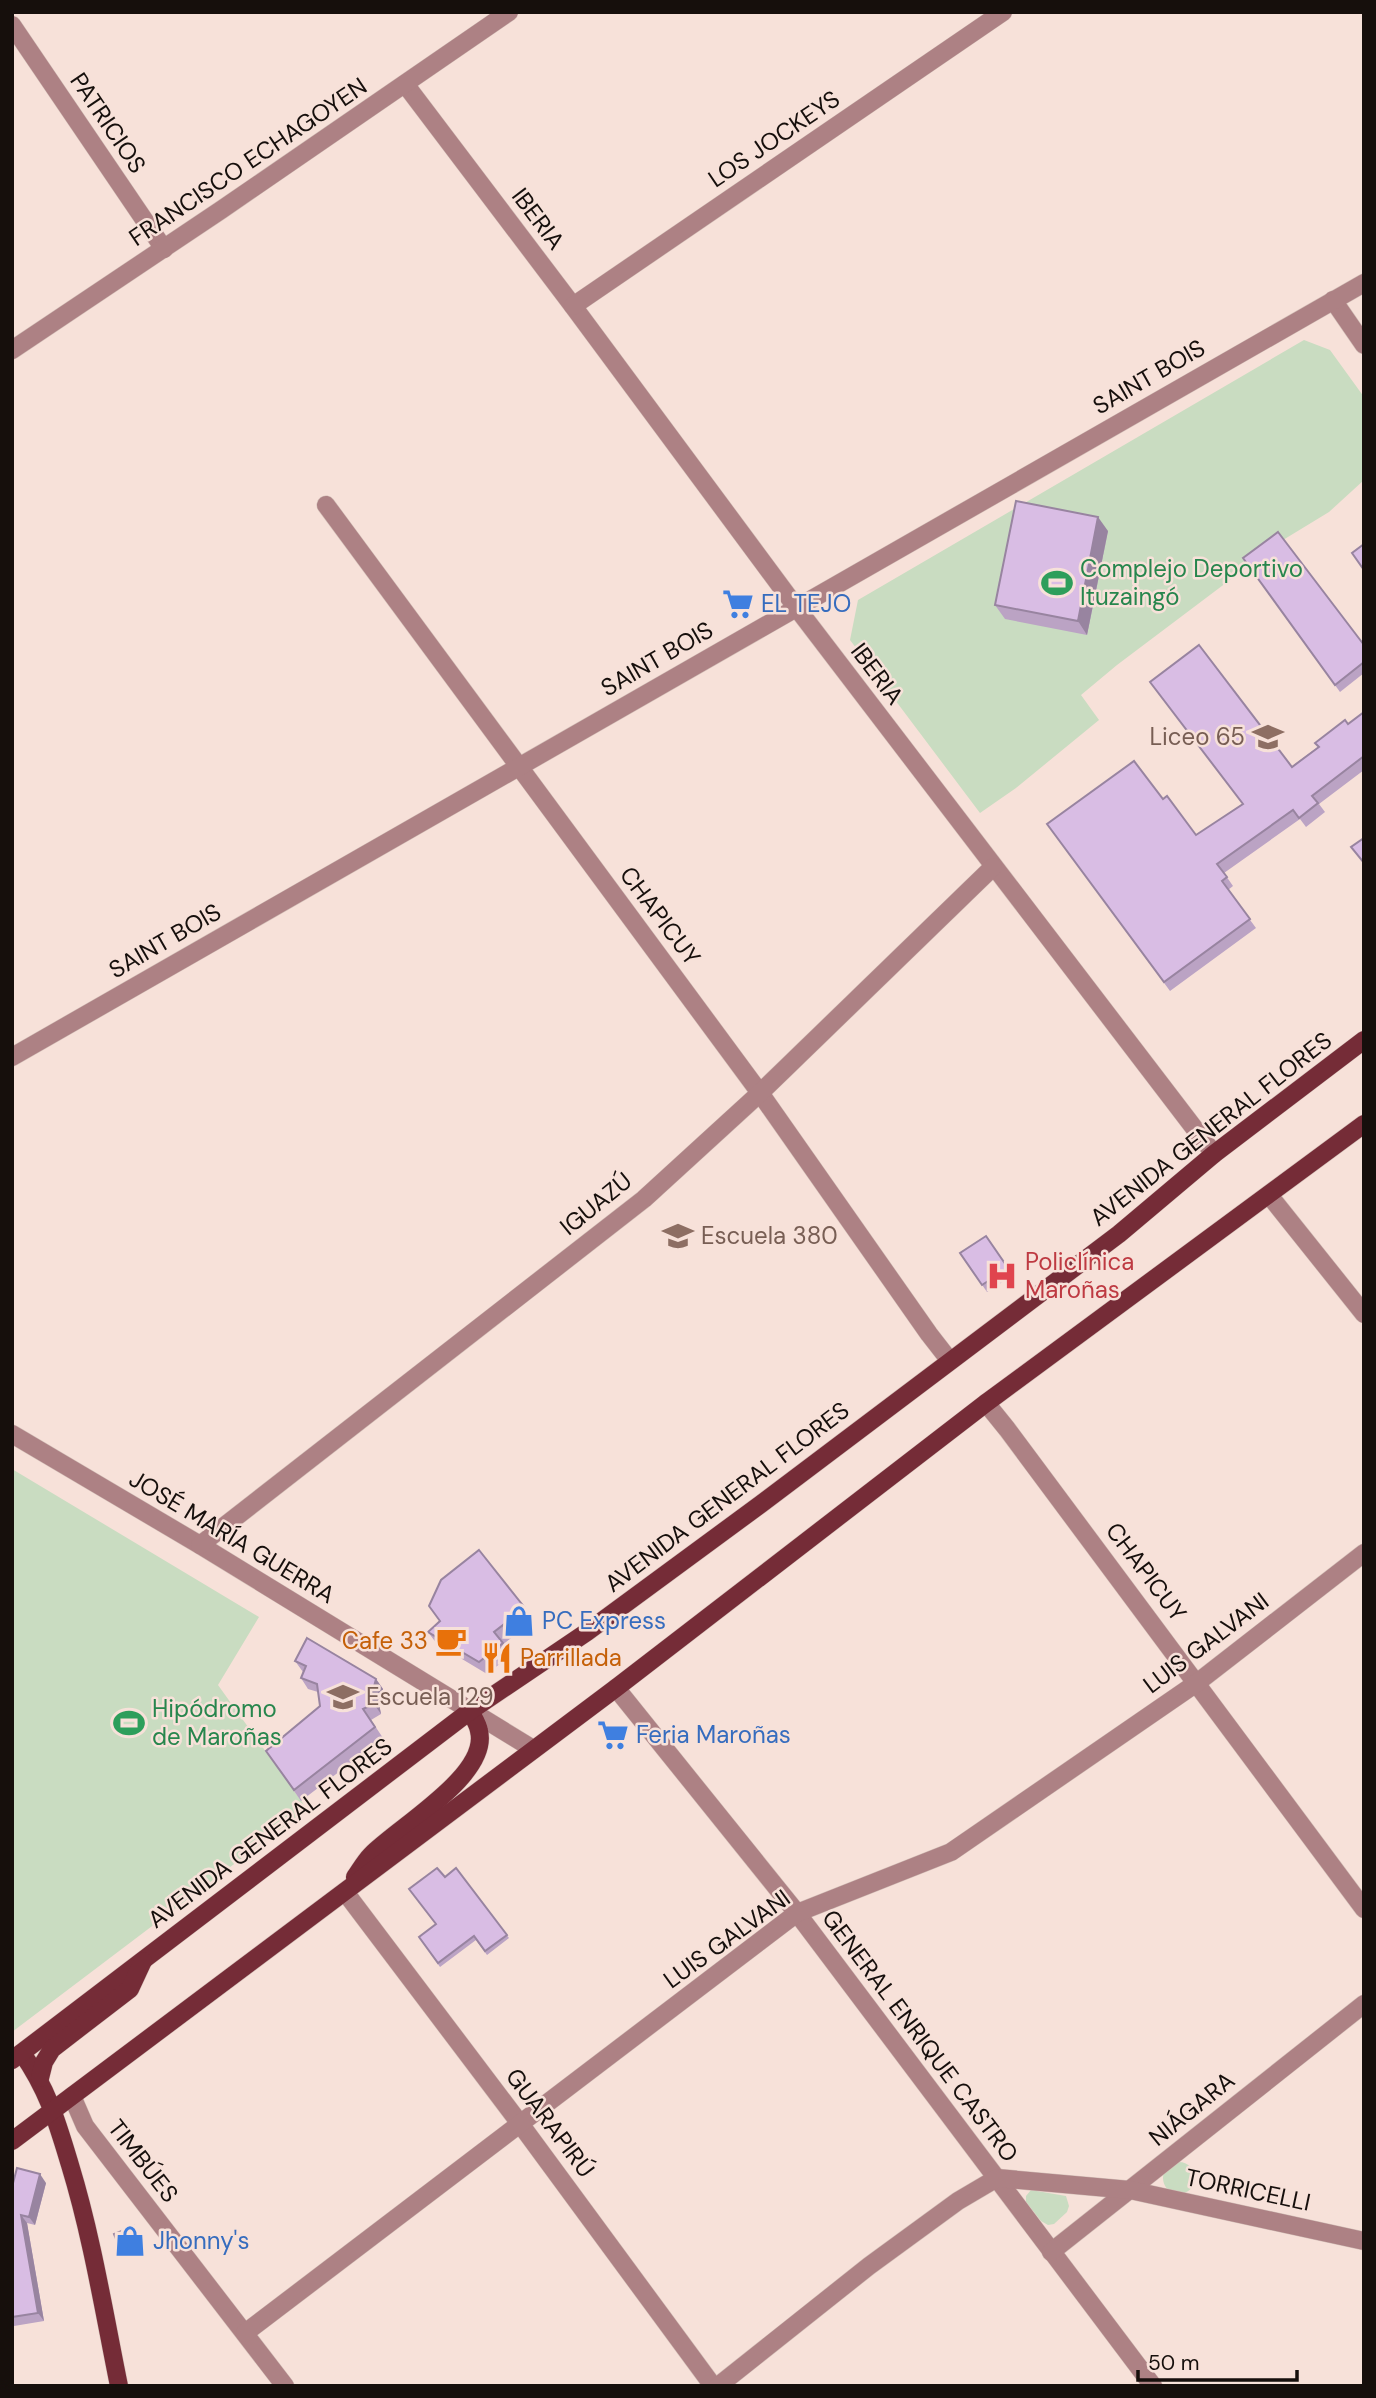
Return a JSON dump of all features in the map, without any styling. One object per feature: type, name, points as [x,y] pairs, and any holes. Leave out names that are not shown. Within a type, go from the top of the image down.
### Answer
[{"type":"main road","name":"AVENIDA GENERAL FLORES","points":[[17,2056],[470,1711],[587,1632],[1119,1234],[1214,1154],[1364,1040]]},
{"type":"main road","points":[[12,2141],[616,1688],[986,1403],[1364,1124]]},
{"type":"main road","points":[[345,1892],[370,1855],[450,1790],[464,1774],[479,1746],[480,1731],[470,1711]]},
{"type":"main road","points":[[40,2078],[44,2062],[52,2049],[131,1989],[144,1960]]},
{"type":"main road","points":[[17,2056],[40,2078],[54,2110],[84,2210],[119,2386]]},
{"type":"street","name":"FRANCISCO ECHAGOYEN","points":[[12,350],[509,12]]},
{"type":"street","name":"LOS JOCKEYS","points":[[573,306],[1003,12]]},
{"type":"street","name":"PATRICIOS","points":[[12,25],[164,249]]},
{"type":"street","name":"IBERIA","points":[[405,85],[796,607],[1214,1154]]},
{"type":"street","name":"SAINT BOIS","points":[[12,1057],[1364,283]]},
{"type":"street","points":[[1333,300],[1364,345]]},
{"type":"street","name":"CHAPICUY","points":[[326,505],[760,1093],[950,1361]]},
{"type":"street","name":"IGUAZÚ","points":[[200,1545],[644,1199],[760,1093],[993,867]]},
{"type":"street","points":[[1269,1195],[1364,1314]]},
{"type":"street","name":"CHAPICUY","points":[[986,1403],[1198,1682],[1364,1909]]},
{"type":"street","name":"JOSÉ MARÍA GUERRA","points":[[12,1434],[200,1545],[533,1749]]},
{"type":"street","name":"LUIS GALVANI","points":[[245,2333],[797,1913],[951,1852],[1198,1682],[1364,1553]]},
{"type":"street","name":"GENERAL ENRIQUE CASTRO","points":[[616,1688],[797,1913],[1153,2386]]},
{"type":"street","name":"GUARAPIRÚ","points":[[345,1892],[716,2386]]},
{"type":"street","name":"NIÁGARA","points":[[1051,2252],[1364,2004]]},
{"type":"street","name":"TIMBÚES","points":[[72,2096],[85,2126],[285,2386]]},
{"type":"street","points":[[716,2386],[869,2266],[958,2201],[997,2178]]},
{"type":"street","name":"TORRICELLI","points":[[997,2178],[1130,2190],[1364,2241]]},
{"type":"green space","name":"Complejo Deportivo Ituzaingó","points":[[1304,340],[1330,350],[1364,397],[1364,480],[1329,512],[1283,540],[1081,695],[1099,720],[1016,788],[980,813],[850,640],[858,600]]},
{"type":"green space","name":"Hipódromo de Maroñas","points":[[12,1469],[259,1617],[218,1685],[307,1809],[12,2032]]},
{"type":"green space","points":[[1179,2162],[1190,2167],[1195,2178],[1190,2189],[1179,2194],[1168,2189],[1163,2178],[1168,2167]]},
{"type":"green space","points":[[1031,2190],[1066,2196],[1069,2206],[1067,2212],[1054,2224],[1048,2225],[1041,2221],[1026,2202],[1026,2196]]},
{"type":"building","points":[[1016,501],[1098,517],[1078,621],[995,605]]},
{"type":"building","points":[[1278,532],[1364,645],[1364,662],[1335,685],[1243,558]]},
{"type":"building","points":[[1364,544],[1364,570],[1352,553]]},
{"type":"building","points":[[1199,645],[1292,767],[1319,747],[1315,743],[1345,720],[1348,724],[1364,712],[1364,756],[1312,796],[1318,803],[1299,818],[1293,810],[1217,864],[1227,877],[1222,881],[1250,919],[1164,982],[1047,824],[1134,761],[1163,799],[1167,796],[1196,835],[1243,804],[1150,682]]},
{"type":"building","points":[[1364,838],[1364,863],[1351,847]]},
{"type":"building","points":[[986,1236],[1008,1268],[982,1285],[960,1253]]},
{"type":"building","points":[[479,1550],[525,1608],[494,1632],[503,1643],[479,1662],[428,1632],[440,1621],[429,1606],[441,1580]]},
{"type":"building","points":[[307,1638],[376,1679],[372,1694],[374,1704],[363,1709],[375,1727],[294,1790],[266,1751],[320,1706],[317,1684],[301,1678],[306,1666],[295,1661]]},
{"type":"building","points":[[437,1868],[445,1877],[456,1868],[507,1935],[485,1951],[474,1936],[438,1963],[419,1937],[436,1924],[409,1889]]},
{"type":"building","points":[[17,2168],[40,2174],[29,2217],[21,2215],[38,2313],[12,2317],[12,2187]]},
{"type":"building","name":"Jhonny's","points":[[134,2226],[140,2241],[120,2249],[114,2234]]},
{"type":"place","name":"Complejo Deportivo Ituzaingó","points":[[1057,583]]},
{"type":"place","name":"EL TEJO","points":[[738,604]]},
{"type":"place","name":"Liceo 65","points":[[1268,737]]},
{"type":"place","name":"Escuela 380","points":[[678,1236]]},
{"type":"place","name":"Policlínica Maroñas","points":[[1002,1276]]},
{"type":"place","name":"PC Express","points":[[519,1621]]},
{"type":"place","name":"Cafe 33","points":[[451,1641]]},
{"type":"place","name":"Parrillada","points":[[497,1658]]},
{"type":"place","name":"Escuela 129","points":[[343,1697]]},
{"type":"place","name":"Hipódromo de Maroñas","points":[[129,1723]]},
{"type":"place","name":"Feria Maroñas","points":[[613,1735]]},
{"type":"place","name":"Jhonny's","points":[[130,2241]]}]
